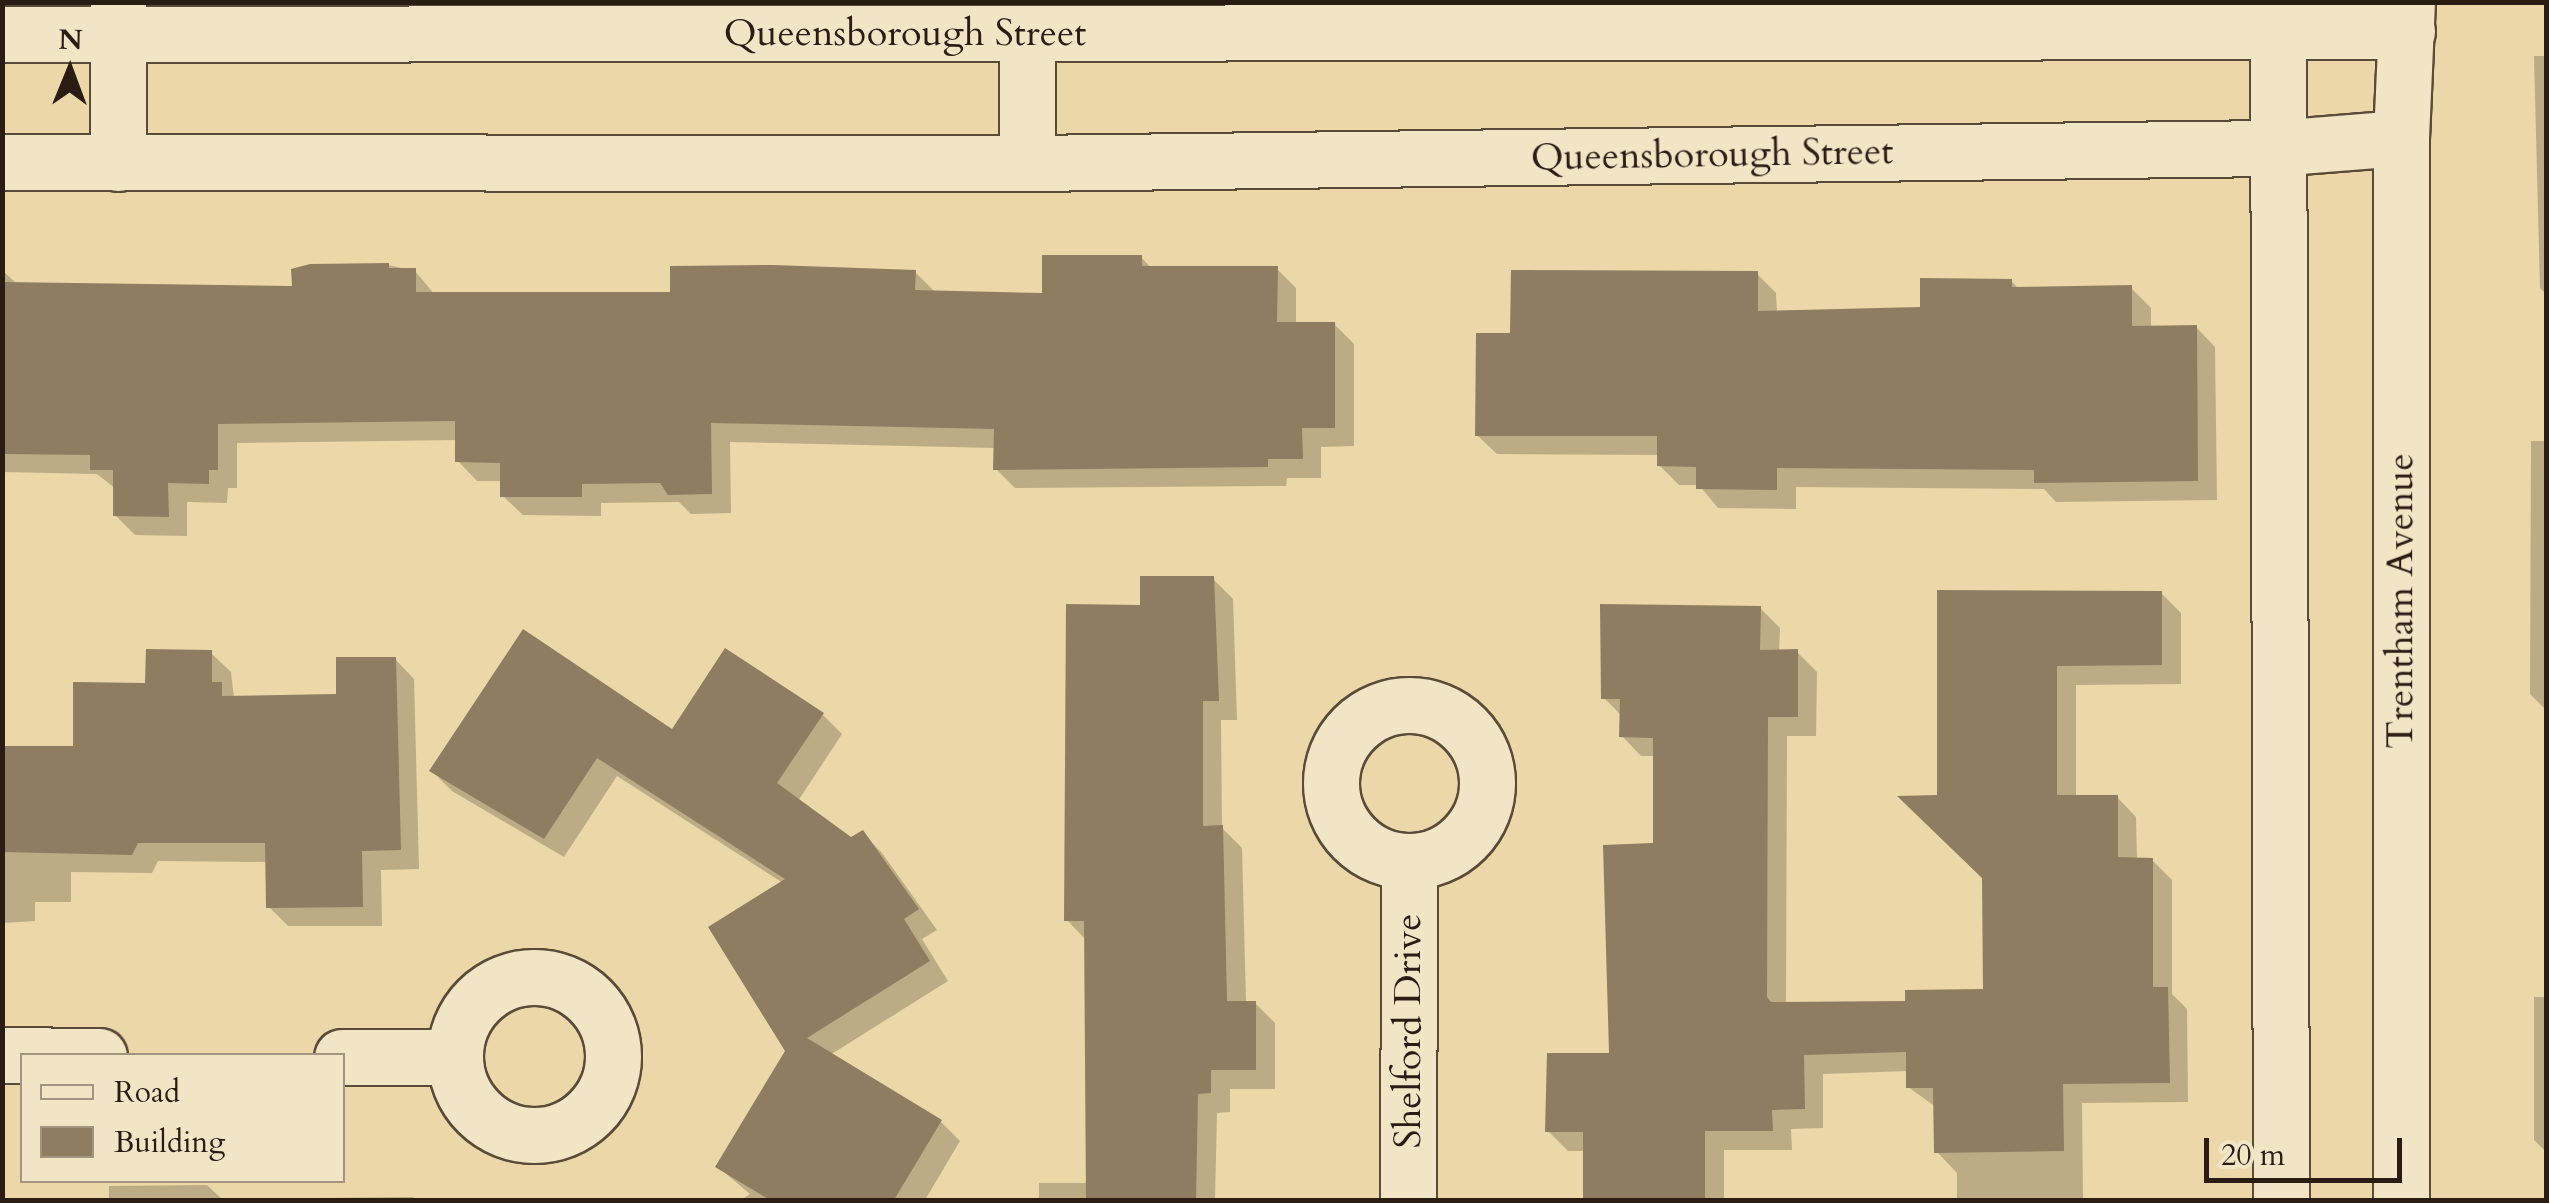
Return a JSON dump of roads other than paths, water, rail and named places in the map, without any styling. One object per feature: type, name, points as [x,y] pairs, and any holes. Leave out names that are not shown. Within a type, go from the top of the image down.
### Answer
[{"type":"street","points":[[2278,17],[2281,1200]]},
{"type":"street","name":"Queensborough Street","points":[[2,34],[118,18],[1027,34],[2407,17]]},
{"type":"street","name":"Trentham Avenue","points":[[2401,1200],[2401,138],[2407,17]]},
{"type":"street","points":[[118,18],[118,163]]},
{"type":"street","points":[[1027,34],[1027,162]]},
{"type":"street","name":"Queensborough Street","points":[[2,162],[1027,162],[2276,148],[2401,138]]},
{"type":"street","name":"Shelford Drive","points":[[1408,862],[1408,1200]]},
{"type":"street","points":[[345,1057],[454,1057]]}]
